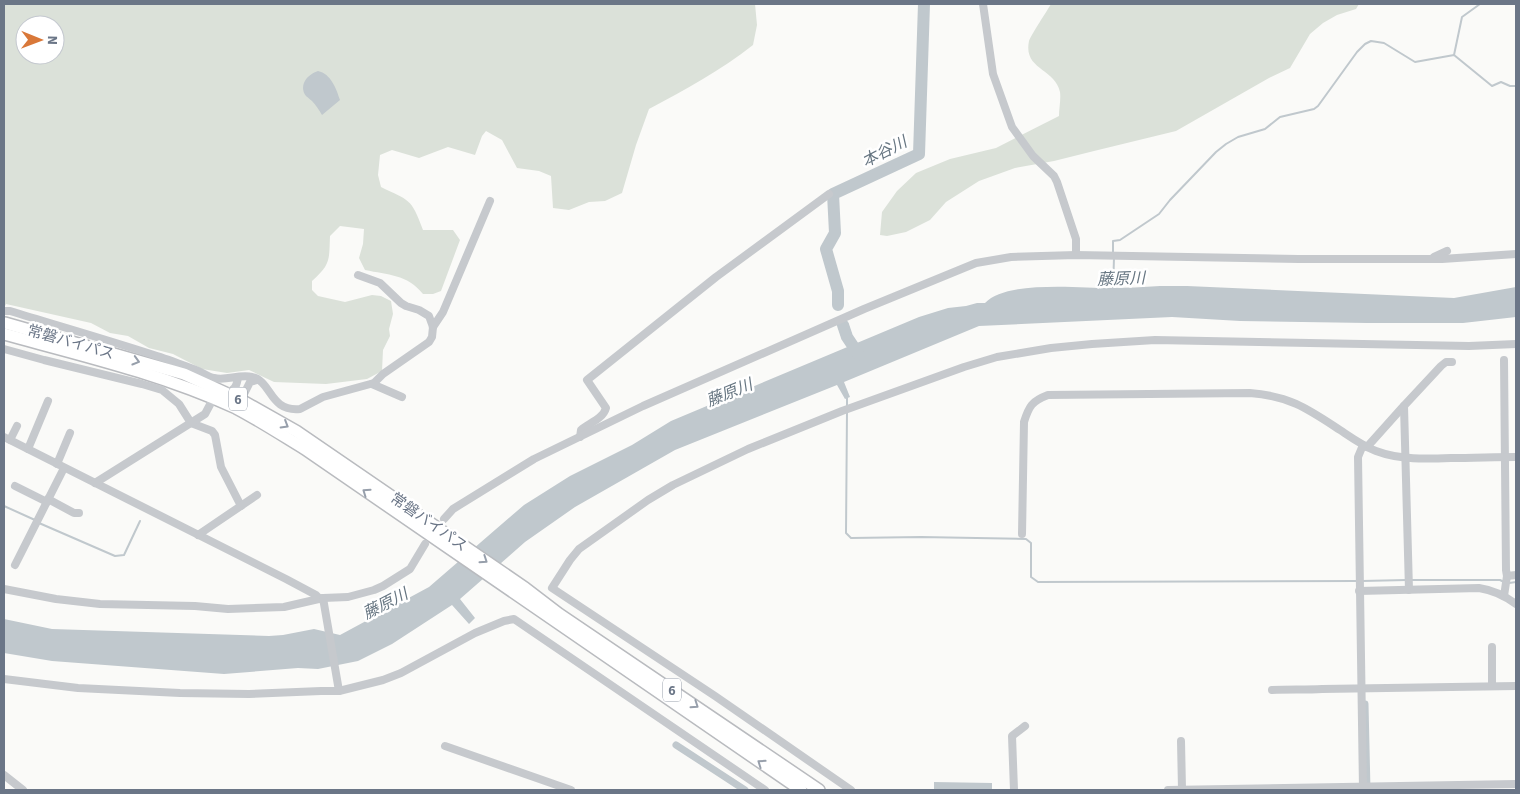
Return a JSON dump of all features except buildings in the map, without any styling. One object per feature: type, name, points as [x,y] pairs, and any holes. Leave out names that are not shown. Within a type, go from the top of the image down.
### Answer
[{"type":"highway","name":"常磐バイパス","points":[[4,328],[184,374],[241,400],[296,431],[434,539]]},
{"type":"highway","name":"常磐バイパス","points":[[4,328],[180,385],[237,409],[305,449],[434,539],[559,614],[819,790]]},
{"type":"highway","name":"常磐バイパス","points":[[521,591],[801,790]]},
{"type":"street","points":[[984,4],[993,74],[1012,126],[1032,156],[1054,176],[1057,182],[1076,238],[1076,255]]},
{"type":"street","points":[[580,437],[581,430],[601,417],[606,408],[587,380],[716,278],[829,194]]},
{"type":"street","points":[[433,327],[443,312],[490,202]]},
{"type":"street","points":[[1434,257],[1447,251]]},
{"type":"street","points":[[444,519],[453,509],[534,459],[643,406],[864,309],[976,263],[1011,258],[1076,255],[1442,259],[1516,254]]},
{"type":"street","points":[[4,311],[42,320],[157,356],[213,378],[252,377],[259,380],[282,406],[300,409],[323,397],[372,384],[432,338],[433,327],[429,316],[401,304],[380,283],[358,275]]},
{"type":"street","points":[[851,790],[715,696],[552,588],[570,560],[587,542],[674,484],[748,449],[834,414],[955,370],[997,357],[1051,348],[1156,340],[1468,346],[1516,344]]},
{"type":"street","points":[[4,349],[162,390],[178,404],[191,423],[215,434],[221,467],[241,506]]},
{"type":"street","points":[[1504,360],[1507,576],[1504,596]]},
{"type":"street","points":[[1363,788],[1358,457],[1365,446],[1444,364],[1452,362]]},
{"type":"street","points":[[226,393],[234,389],[238,377]]},
{"type":"street","points":[[241,400],[250,382],[259,380]]},
{"type":"street","points":[[372,384],[402,397]]},
{"type":"street","points":[[1022,534],[1024,422],[1028,409],[1036,400],[1048,395],[1267,394],[1285,398],[1302,406],[1365,446],[1378,452],[1420,459],[1516,457]]},
{"type":"street","points":[[95,483],[205,414],[213,399]]},
{"type":"street","points":[[28,449],[48,401]]},
{"type":"street","points":[[1404,406],[1408,590]]},
{"type":"street","points":[[18,426],[6,440],[28,449],[322,598]]},
{"type":"street","points":[[15,565],[47,501],[61,466],[70,433]]},
{"type":"street","points":[[15,486],[74,513],[79,513]]},
{"type":"street","points":[[198,535],[257,495]]},
{"type":"street","points":[[4,589],[83,602],[228,609],[284,607],[322,598],[363,594],[383,586],[410,569],[434,539]]},
{"type":"street","points":[[1507,576],[1516,575]]},
{"type":"street","points":[[1359,590],[1479,588],[1504,596],[1516,604]]},
{"type":"street","points":[[322,598],[339,691]]},
{"type":"street","points":[[4,679],[78,688],[180,693],[249,694],[339,691],[383,680],[401,673],[475,634],[504,621],[514,619],[765,790]]},
{"type":"street","points":[[1492,647],[1492,686]]},
{"type":"street","points":[[1272,690],[1516,686]]},
{"type":"street","points":[[1014,790],[1012,736],[1025,726]]},
{"type":"street","points":[[1182,741],[1182,790]]},
{"type":"street","points":[[445,746],[571,790]]},
{"type":"street","points":[[4,774],[23,790]]},
{"type":"street","points":[[1168,790],[1516,784]]},
{"type":"shaded area","points":[[4,4],[755,4],[757,25],[753,45],[702,79],[649,109],[622,193],[605,201],[589,202],[569,210],[553,208],[551,176],[539,171],[517,168],[502,140],[486,131],[482,136],[475,155],[448,147],[419,158],[392,150],[380,155],[378,175],[381,187],[408,201],[415,211],[423,230],[453,230],[460,240],[441,291],[433,294],[423,294],[417,287],[397,276],[365,270],[359,258],[363,244],[364,229],[340,226],[330,236],[328,261],[323,270],[312,281],[312,290],[318,296],[345,302],[372,295],[381,296],[391,301],[393,314],[389,329],[390,336],[383,350],[382,371],[367,379],[326,384],[274,382],[249,370],[227,373],[202,369],[173,354],[149,348],[128,336],[110,333],[91,323],[6,304],[4,308]]},
{"type":"shaded area","points":[[1051,4],[1359,4],[1356,9],[1337,15],[1323,23],[1310,34],[1290,68],[1176,131],[1054,161],[1015,168],[979,181],[946,202],[930,220],[906,232],[887,236],[880,235],[882,212],[897,191],[916,173],[950,159],[996,148],[1059,116],[1060,92],[1057,84],[1035,64],[1028,51],[1030,38]]},
{"type":"shaded area","points":[[318,71],[330,78],[340,100],[322,115],[315,104],[306,96],[303,88],[305,80]]},
{"type":"shaded area","points":[[1160,286],[1454,298],[1516,287],[1516,317],[1463,323],[1367,323],[1240,321],[1172,317],[979,326],[844,382],[850,397],[845,399],[837,385],[675,450],[575,507],[525,542],[460,599],[475,618],[469,624],[452,605],[392,644],[358,661],[318,669],[298,668],[224,674],[52,661],[4,653],[4,619],[52,629],[269,636],[314,629],[340,635],[429,587],[524,505],[570,476],[632,445],[671,421],[919,317],[948,308],[985,303],[995,296],[1009,291],[1044,287],[1116,288]]},
{"type":"shaded area","points":[[934,782],[992,783],[992,790],[934,790]]},
{"type":"waterway","name":"本谷川","points":[[838,305],[838,291],[826,249],[835,233],[833,194],[919,154],[924,4]]},
{"type":"waterway","points":[[1454,55],[1462,17],[1480,4]]},
{"type":"waterway","points":[[1113,254],[1113,241],[1120,240],[1159,214],[1170,200],[1226,144],[1238,137],[1265,129],[1280,117],[1314,109],[1318,106],[1357,52],[1371,41],[1384,43],[1415,62],[1454,55],[1492,86],[1501,82],[1510,86],[1516,86]]},
{"type":"waterway","name":"藤原川","points":[[1113,289],[1114,258]]},
{"type":"waterway","name":"本谷川","points":[[843,325],[847,337],[859,355]]},
{"type":"waterway","points":[[847,396],[847,406]]},
{"type":"waterway","points":[[847,411],[846,533],[851,538],[1026,539],[1031,543],[1031,577],[1038,582],[1357,581]]},
{"type":"waterway","points":[[4,506],[35,520]]},
{"type":"waterway","points":[[39,523],[115,556],[124,555],[140,521]]},
{"type":"waterway","points":[[1362,581],[1407,580]]},
{"type":"waterway","points":[[1412,580],[1500,580],[1504,582]]},
{"type":"waterway","points":[[1509,583],[1516,582]]},
{"type":"waterway","points":[[1365,704],[1367,790]]},
{"type":"waterway","points":[[676,745],[745,790]]}]
